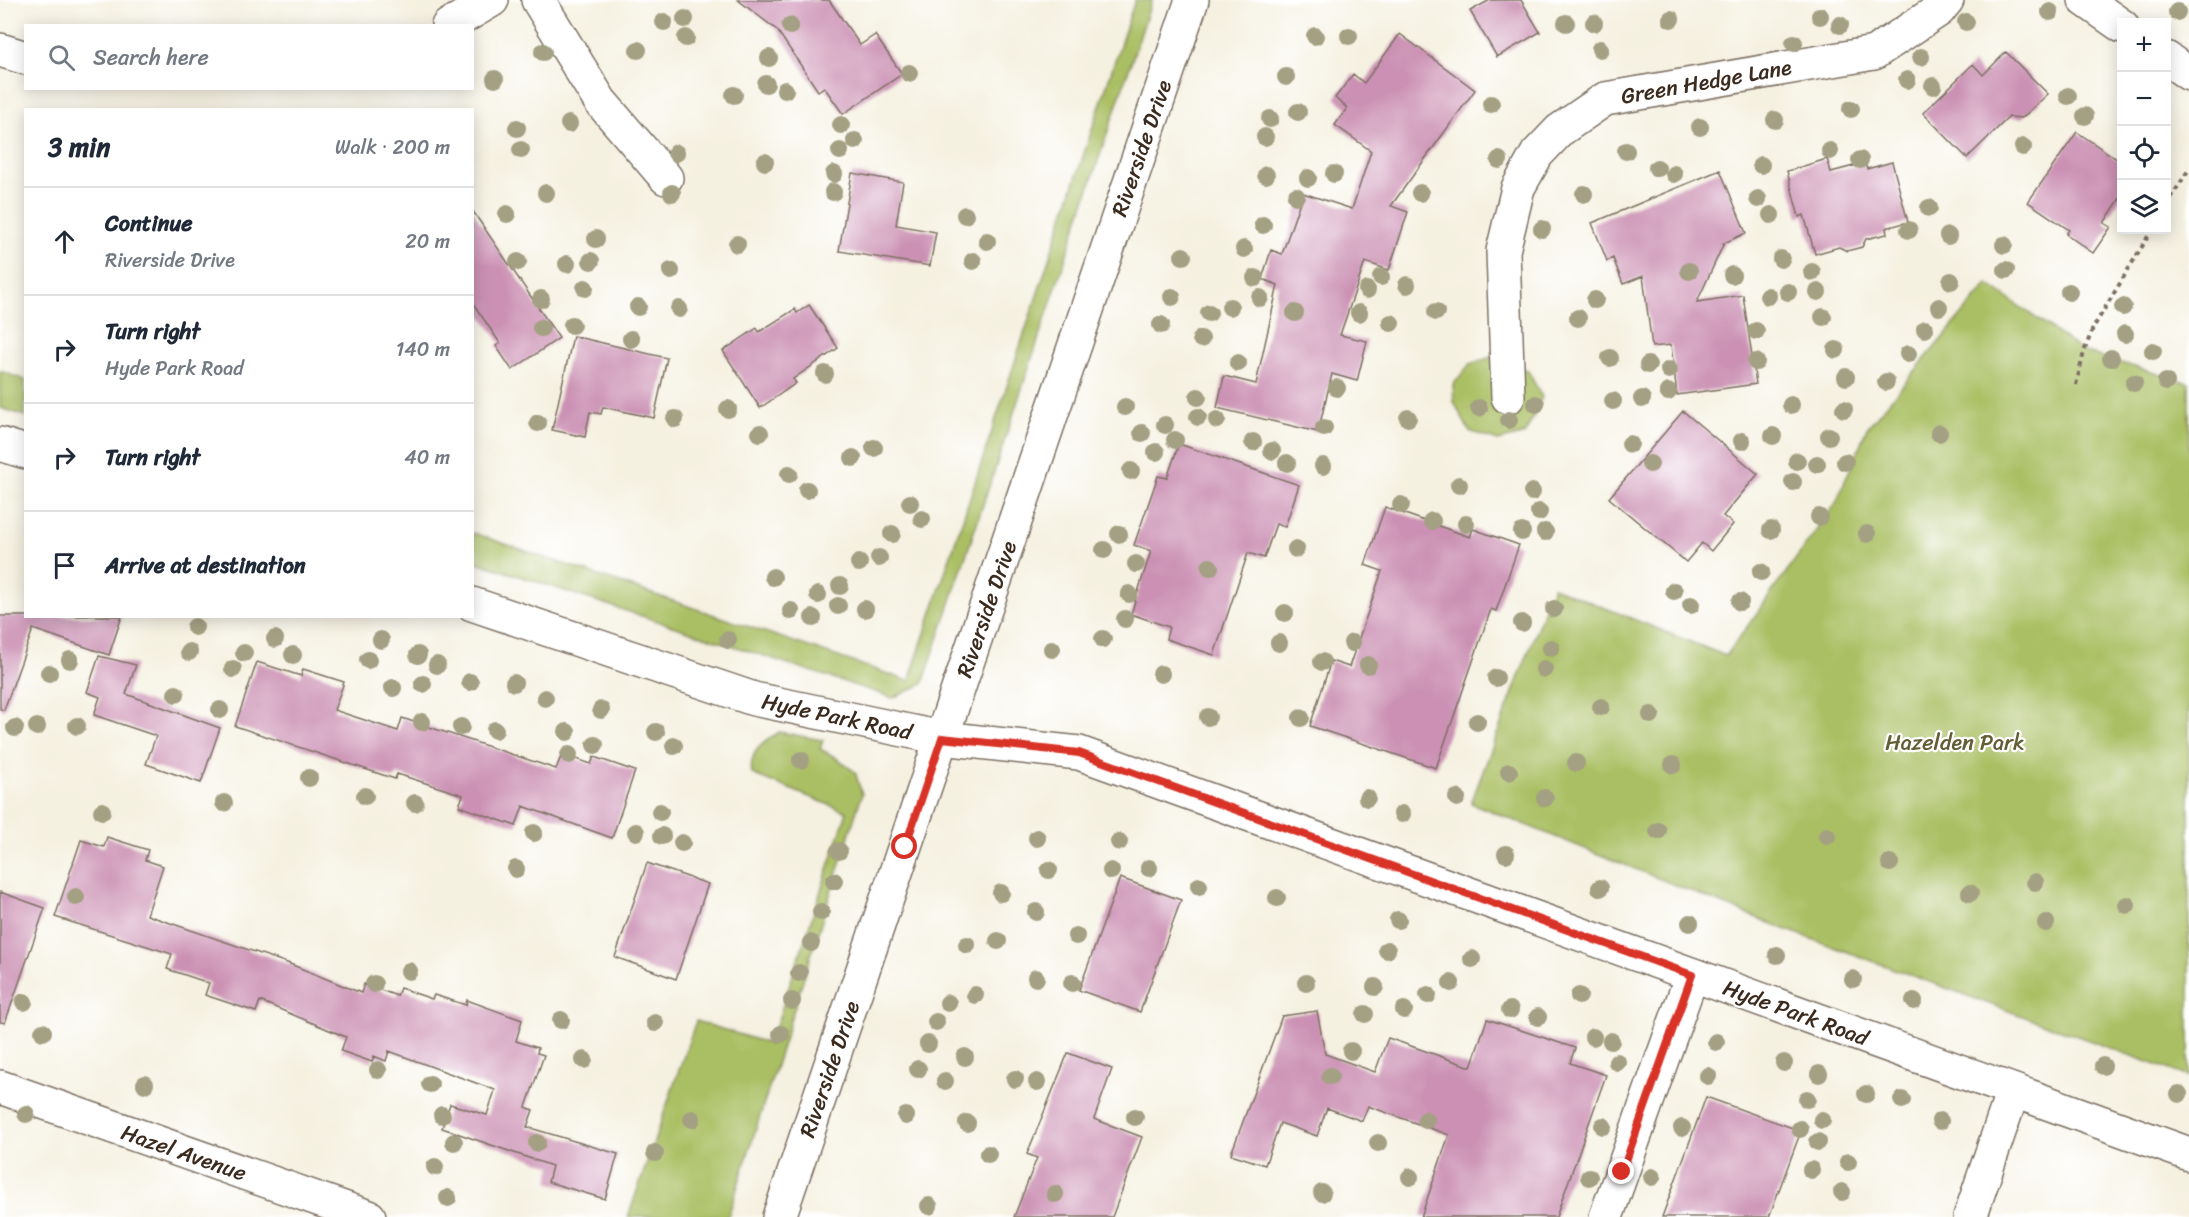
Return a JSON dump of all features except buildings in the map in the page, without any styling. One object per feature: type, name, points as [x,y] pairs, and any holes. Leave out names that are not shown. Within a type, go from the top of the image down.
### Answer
[{"type":"main road","points":[[451,24],[492,0]]},
{"type":"main road","points":[[538,0],[600,101],[666,178]]},
{"type":"main road","name":"Riverside Drive","points":[[779,1217],[1192,0]]},
{"type":"main road","name":"Green Hedge Lane","points":[[1508,397],[1503,251],[1518,188],[1537,154],[1560,130],[1605,99],[1874,53],[1939,10],[1947,0]]},
{"type":"main road","points":[[2085,0],[2117,23]]},
{"type":"main road","points":[[0,50],[24,57]]},
{"type":"main road","points":[[2171,61],[2189,74]]},
{"type":"main road","points":[[0,444],[24,451]]},
{"type":"main road","name":"Hyde Park Road","points":[[474,604],[754,699],[942,738],[1079,753],[2189,1154]]},
{"type":"main road","points":[[1606,1217],[1692,975]]},
{"type":"main road","name":"Hazel Avenue","points":[[0,1087],[369,1217]]},
{"type":"main road","points":[[1970,1217],[2013,1091]]},
{"type":"path","points":[[2171,198],[2189,169]]},
{"type":"path","points":[[2076,385],[2093,328],[2150,234]]},
{"type":"green space","points":[[1135,0],[1152,0],[923,684],[893,698],[474,561],[474,533],[909,681]]},
{"type":"green space","name":"Hazelden Park","points":[[1988,284],[2084,352],[2189,383],[2189,1077],[1782,928],[1471,803],[1553,587],[1726,656],[1836,503],[1867,428]]},
{"type":"green space","points":[[1501,354],[1528,371],[1542,397],[1525,434],[1498,441],[1469,431],[1454,402],[1453,385],[1470,364]]},
{"type":"green space","points":[[0,371],[24,380],[24,416],[0,408]]},
{"type":"green space","points":[[779,732],[823,740],[820,749],[855,772],[862,794],[728,1217],[628,1217],[696,1021],[770,1044],[847,812],[752,774],[754,754],[762,744]]},
{"type":"route","points":[[905,847],[942,738],[1079,753],[1692,975],[1622,1172]]}]
